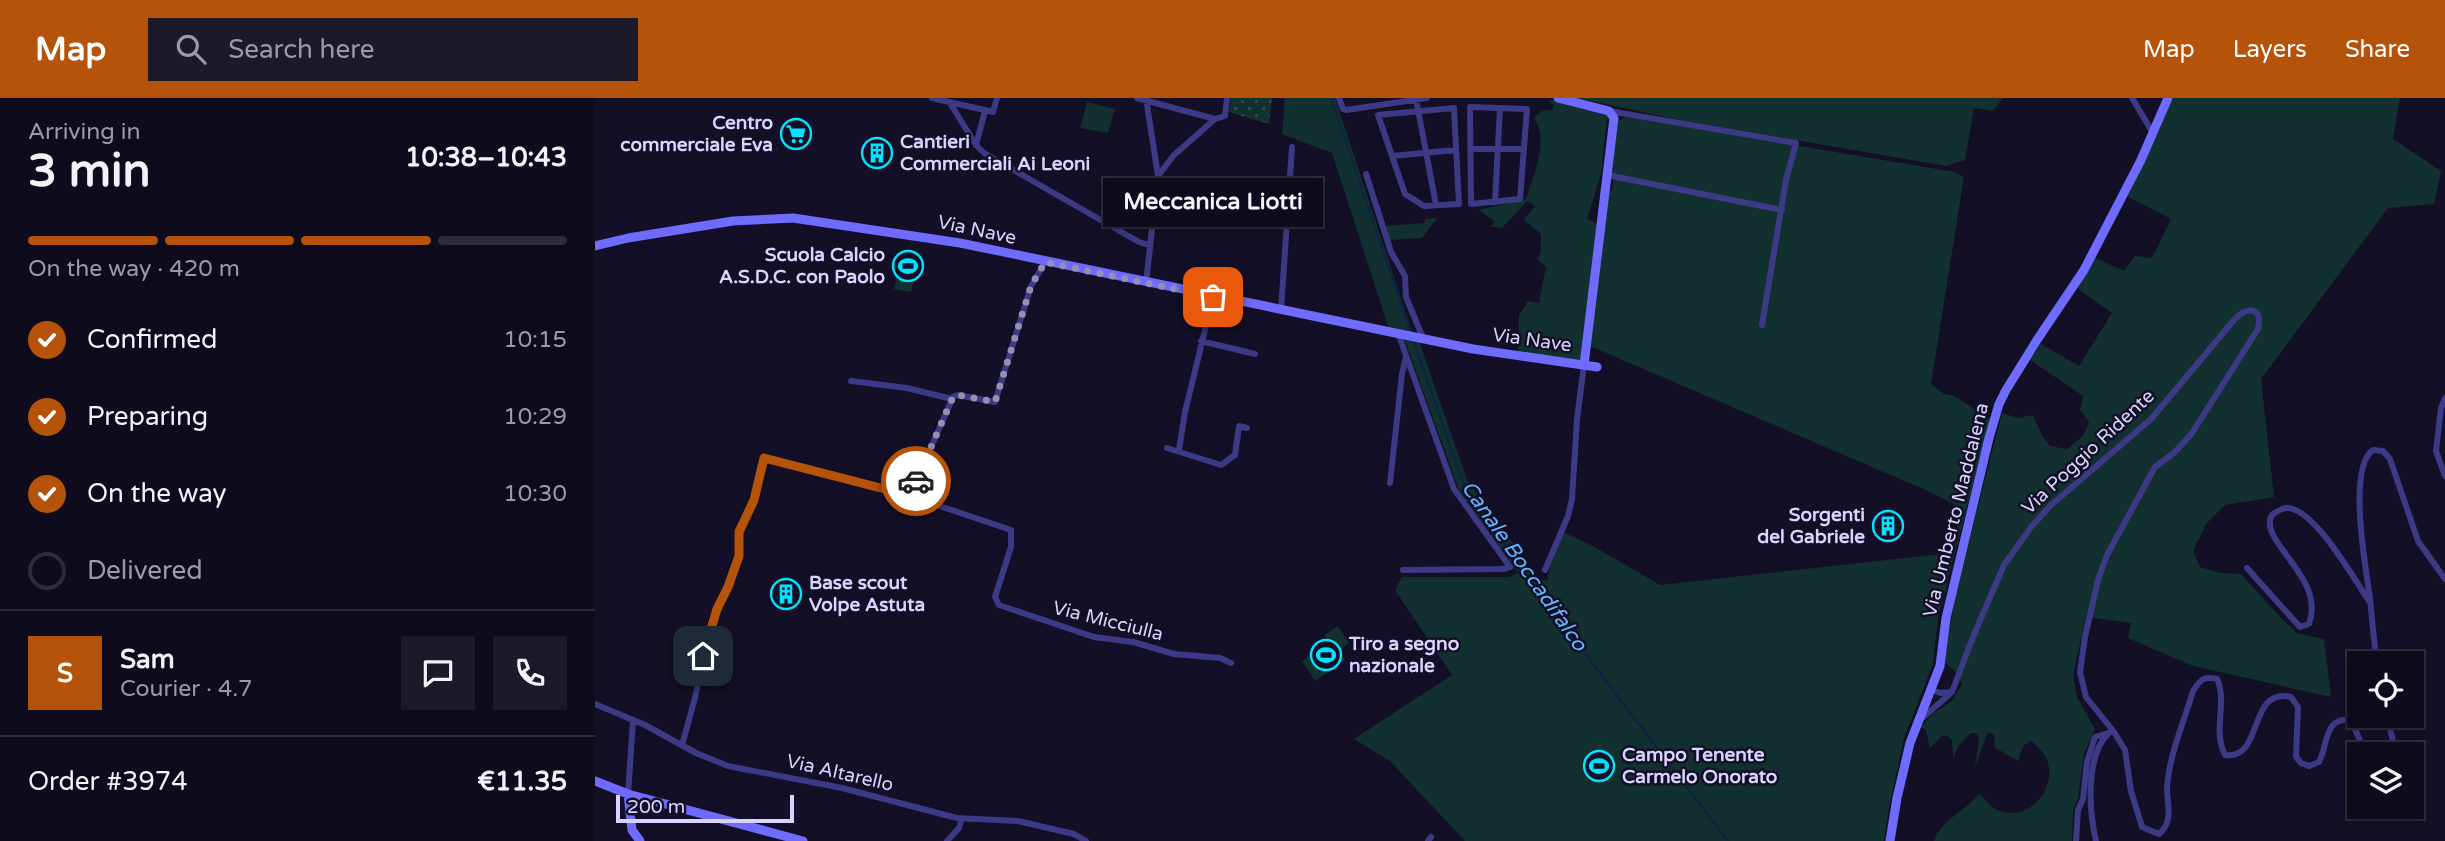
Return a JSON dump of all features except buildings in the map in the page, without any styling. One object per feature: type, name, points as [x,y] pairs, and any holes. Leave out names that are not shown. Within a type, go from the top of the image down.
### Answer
[{"type":"street","points":[[932,98],[993,113],[997,98]]},
{"type":"street","points":[[1137,98],[1215,119]]},
{"type":"street","points":[[1158,176],[1174,155],[1215,119],[1225,116],[1227,98]]},
{"type":"street","points":[[1339,98],[1346,110],[1427,98]]},
{"type":"street","points":[[1495,202],[1504,98]]},
{"type":"street","points":[[1558,98],[1609,111],[1795,143],[1786,180],[1762,325]]},
{"type":"street","points":[[2132,98],[2153,133]]},
{"type":"street","name":"Via Umberto Maddalena","points":[[1890,841],[1897,797],[1917,724],[1940,666],[1946,618],[2000,404],[2037,340],[2084,270],[2168,98]]},
{"type":"street","points":[[1146,99],[1158,176],[1146,283]]},
{"type":"street","points":[[1416,99],[1436,205]]},
{"type":"street","points":[[956,102],[976,145],[984,153],[1139,242],[1149,245]]},
{"type":"street","points":[[1470,107],[1527,109],[1520,199],[1471,204],[1471,149],[1470,107]]},
{"type":"street","points":[[1454,108],[1456,150],[1459,204],[1424,206],[1405,194],[1378,115],[1454,108]]},
{"type":"street","points":[[976,145],[985,111]]},
{"type":"street","points":[[1545,570],[1568,516],[1572,499],[1584,365],[1614,118],[1609,111]]},
{"type":"street","points":[[1281,310],[1292,147]]},
{"type":"street","points":[[1471,149],[1524,149]]},
{"type":"street","points":[[1392,156],[1456,150]]},
{"type":"street","points":[[1366,174],[1392,257],[1405,276],[1406,297],[1421,338]]},
{"type":"street","points":[[1607,175],[1782,210]]},
{"type":"street","name":"Via Nave","points":[[595,246],[712,224],[777,218],[919,236],[1472,349],[1597,367]]},
{"type":"street","points":[[908,495],[952,399],[958,395],[995,402],[1031,286],[1045,262]]},
{"type":"street","points":[[1179,450],[1185,412],[1213,297]]},
{"type":"street","name":"Via Poggio Ridente","points":[[1917,724],[1952,692],[2004,565],[2032,526],[2050,506],[2151,419],[2242,311],[2250,309],[2257,313],[2260,320],[2258,329],[2192,433],[2175,452],[2155,467],[2108,555],[2098,580],[2085,637],[2080,672],[2086,697],[2125,750],[2131,791],[2142,827],[2159,834],[2169,821],[2169,770],[2193,691],[2200,680],[2207,677],[2217,679],[2221,687],[2218,742],[2225,755],[2235,756],[2243,752],[2264,707],[2282,695],[2291,697],[2298,707],[2296,757],[2301,763],[2309,766],[2319,762],[2332,724],[2341,718],[2351,720],[2361,742]]},
{"type":"street","points":[[1402,334],[1406,355],[1454,489],[1510,567],[1403,569]]},
{"type":"street","points":[[1202,341],[1255,354]]},
{"type":"street","points":[[1390,483],[1400,386],[1406,355]]},
{"type":"street","points":[[851,380],[907,388],[952,399]]},
{"type":"street","points":[[2445,398],[2441,408],[2436,451],[2445,476]]},
{"type":"street","points":[[1167,448],[1225,464],[1235,455],[1239,426],[1247,428]]},
{"type":"street","points":[[2376,651],[2360,511],[2363,467],[2366,456],[2373,450],[2383,451],[2390,458],[2418,541],[2445,579]]},
{"type":"street","name":"Via Micciulla","points":[[682,745],[692,713],[707,640],[739,556],[739,532],[754,500],[764,458],[908,495],[1011,530],[1010,554],[995,597],[999,605],[1094,637],[1133,642],[1174,654],[1220,658],[1231,663]]},
{"type":"street","points":[[2247,568],[2299,627],[2309,624],[2311,607],[2304,578],[2273,535],[2269,523],[2272,514],[2284,507],[2296,509],[2314,521],[2370,602]]},
{"type":"street","points":[[1929,694],[1952,692]]},
{"type":"street","points":[[1929,694],[1942,702]]},
{"type":"street","name":"Via Altarello","points":[[595,704],[727,766],[842,788],[962,818],[1018,821],[1074,834],[1086,841]]},
{"type":"street","points":[[633,721],[628,794],[632,830],[640,841]]},
{"type":"street","points":[[2076,841],[2078,810],[2083,799],[2087,762],[2095,737],[2111,733]]},
{"type":"street","points":[[2097,841],[2090,807],[2094,760],[2100,743],[2111,733]]},
{"type":"street","points":[[595,782],[628,794],[803,841]]},
{"type":"street","points":[[947,841],[959,828],[962,818]]},
{"type":"green space","points":[[1231,98],[1272,98],[1269,124],[1229,112]]},
{"type":"green space","points":[[1285,98],[1335,98],[1412,332],[1388,326],[1332,153],[1282,134]]},
{"type":"green space","points":[[1577,98],[2003,98],[1993,111],[1974,108],[1965,160],[1946,166],[1680,120]]},
{"type":"green space","points":[[2173,98],[2400,98],[2393,139],[2441,171],[2434,204],[2388,208],[2261,379],[2274,497],[2225,505],[2206,524],[2193,551],[2200,567],[2220,573],[2241,574],[2297,633],[2324,639],[2331,697],[2193,666],[2128,638],[2131,623],[2086,617],[2073,675],[2077,697],[2095,729],[2084,754],[2078,798],[2073,811],[2072,841],[1934,841],[1943,826],[1979,794],[1995,809],[2006,813],[2017,812],[2036,803],[2047,785],[2047,760],[2031,741],[2023,746],[2018,761],[1994,747],[1995,735],[1988,732],[1975,767],[1979,738],[1976,733],[1971,733],[1959,745],[1953,758],[1952,740],[1948,736],[1942,736],[1930,748],[1926,730],[1920,727],[1935,712],[1952,701],[1962,684],[1954,670],[1944,662],[1955,595],[2002,413],[2018,418],[2033,415],[2042,436],[2050,446],[2067,449],[2083,436],[2089,422],[2080,410],[2083,396],[2030,360],[2041,344],[2079,366],[2112,313],[2077,288],[2095,258],[2124,271],[2135,256],[2152,258],[2171,219],[2126,196]]},
{"type":"green space","points":[[1550,100],[1606,114],[1610,119],[1607,119],[1601,174],[1587,219],[1598,224],[1581,360],[1518,352],[1519,315],[1528,301],[1539,303],[1546,267],[1537,259],[1541,252],[1541,234],[1524,220],[1535,206],[1527,201],[1502,228],[1491,227],[1494,221],[1479,210],[1526,199],[1540,147],[1539,127],[1534,118],[1542,111],[1552,110],[1554,104],[1550,103]]},
{"type":"green space","points":[[1087,102],[1115,109],[1108,133],[1080,128]]},
{"type":"green space","points":[[1626,117],[1955,172],[1964,177],[1931,384],[1990,419],[1938,618],[1933,664],[1904,738],[1884,841],[1465,841],[1390,761],[1354,739],[1452,675],[1395,590],[1402,577],[1509,577],[1518,573],[1459,490],[1404,338],[1419,341],[1467,480],[1539,579],[1547,580],[1555,549],[1563,532],[1660,585],[1950,553],[1962,508],[1590,346],[1608,192],[1612,191],[1614,175],[1611,174],[1618,121]]},
{"type":"green space","points":[[1437,218],[1422,238],[1389,240],[1384,226],[1425,223],[1425,219]]},
{"type":"green space","points":[[901,255],[919,258],[911,292],[894,289]]},
{"type":"green space","name":"Tiro a segno nazionale","points":[[1338,626],[1349,643],[1339,650],[1345,660],[1315,681],[1302,661],[1325,645],[1327,639],[1324,635]]},
{"type":"waterway","name":"Canale Boccadifalco","points":[[1331,98],[1410,331]]},
{"type":"waterway","name":"Canale Boccadifalco","points":[[1413,340],[1464,485],[1533,585],[1728,841]]},
{"type":"way so far","points":[[916,481],[953,397],[958,395],[995,402],[1031,286],[1045,262],[1213,297]]},
{"type":"place","name":"Centro commerciale Eva","points":[[796,134]]},
{"type":"place","name":"Cantieri Commerciali Ai Leoni","points":[[877,153]]},
{"type":"place","name":"Scuola Calcio A.S.D.C. con Paolo","points":[[908,266]]},
{"type":"place","name":"Meccanica Liotti","points":[[1213,297]]},
{"type":"place","name":"Sorgenti del Gabriele","points":[[1888,526]]},
{"type":"place","name":"Base scout Volpe Astuta","points":[[786,594]]},
{"type":"place","name":"Tiro a segno nazionale","points":[[1326,655]]},
{"type":"place","name":"Campo Tenente Carmelo Onorato","points":[[1599,766]]},
{"type":"route","points":[[703,656],[717,609],[739,556],[739,532],[754,500],[764,458],[908,495],[916,481]]}]
